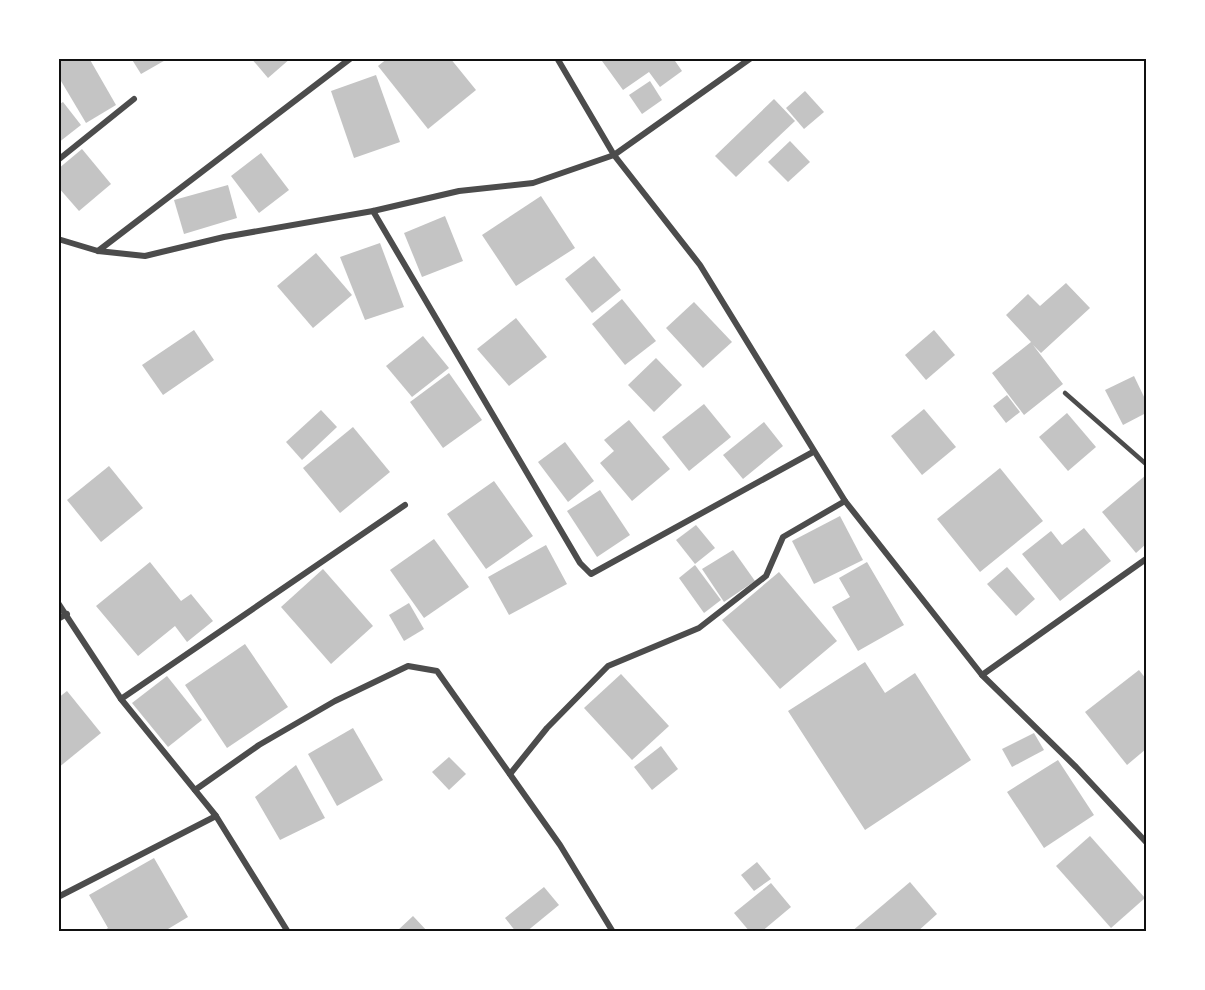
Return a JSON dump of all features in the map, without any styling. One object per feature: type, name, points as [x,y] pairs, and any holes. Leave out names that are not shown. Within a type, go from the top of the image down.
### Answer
[{"type":"street","points":[[98,251],[351,58]]},
{"type":"street","points":[[557,58],[614,155],[700,265],[845,501],[982,675],[1076,767],[1146,842]]},
{"type":"street","points":[[58,239],[98,251],[145,256],[224,237],[373,211],[459,191],[533,183],[614,155],[751,58]]},
{"type":"street","points":[[58,160],[134,99]]},
{"type":"street","points":[[373,211],[580,563],[591,574],[813,452]]},
{"type":"street","points":[[510,774],[547,728],[608,666],[699,628],[766,576],[783,537],[845,501]]},
{"type":"street","points":[[121,699],[405,505]]},
{"type":"street","points":[[982,675],[1146,559]]},
{"type":"street","points":[[58,603],[121,699],[216,816],[288,932]]},
{"type":"street","points":[[58,619],[67,614]]},
{"type":"street","points":[[195,790],[259,745],[335,701],[408,666],[437,671],[560,845],[613,932]]},
{"type":"street","points":[[58,897],[216,816]]},
{"type":"lane","points":[[1065,393],[1146,464]]},
{"type":"building","points":[[58,58],[89,58],[116,105],[86,123],[58,76]]},
{"type":"building","points":[[131,58],[169,58],[141,74]]},
{"type":"building","points":[[251,58],[291,58],[268,78]]},
{"type":"building","points":[[388,58],[450,58],[476,90],[428,129],[378,66]]},
{"type":"building","points":[[605,58],[673,58],[682,71],[660,87],[649,72],[623,90],[602,61]]},
{"type":"building","points":[[376,75],[400,142],[354,158],[331,91]]},
{"type":"building","points":[[650,81],[662,100],[642,114],[629,95]]},
{"type":"building","points":[[805,91],[824,112],[804,129],[786,108]]},
{"type":"building","points":[[774,99],[795,121],[736,177],[715,156]]},
{"type":"building","points":[[63,102],[81,125],[58,143],[58,105]]},
{"type":"building","points":[[790,141],[810,162],[788,182],[768,162]]},
{"type":"building","points":[[82,149],[111,184],[79,211],[58,187],[58,169]]},
{"type":"building","points":[[261,153],[289,190],[259,213],[231,176]]},
{"type":"building","points":[[228,185],[237,218],[184,234],[174,200]]},
{"type":"building","points":[[541,196],[575,248],[516,286],[482,235]]},
{"type":"building","points":[[445,216],[463,261],[422,277],[404,233]]},
{"type":"building","points":[[380,243],[404,307],[365,320],[340,257]]},
{"type":"building","points":[[316,253],[352,295],[313,328],[277,286]]},
{"type":"building","points":[[594,256],[621,290],[592,313],[565,279]]},
{"type":"building","points":[[1066,283],[1090,308],[1041,353],[1033,345],[1063,384],[1024,415],[992,373],[1031,342],[1006,315],[1028,294],[1040,306]]},
{"type":"building","points":[[622,299],[656,341],[625,365],[592,324]]},
{"type":"building","points":[[694,302],[732,342],[703,368],[666,328]]},
{"type":"building","points":[[516,318],[547,357],[509,386],[477,349]]},
{"type":"building","points":[[194,330],[214,360],[163,395],[142,365]]},
{"type":"building","points":[[934,330],[955,355],[926,380],[905,355]]},
{"type":"building","points":[[423,336],[449,368],[412,397],[386,366]]},
{"type":"building","points":[[656,358],[682,385],[654,412],[628,385]]},
{"type":"building","points":[[449,373],[482,420],[443,448],[410,402]]},
{"type":"building","points":[[1134,376],[1146,401],[1146,413],[1123,425],[1105,390]]},
{"type":"building","points":[[1007,395],[1020,412],[1006,423],[993,406]]},
{"type":"building","points":[[704,404],[731,437],[689,471],[662,437]]},
{"type":"building","points":[[924,409],[956,447],[922,475],[891,436]]},
{"type":"building","points":[[321,410],[337,427],[302,460],[286,442]]},
{"type":"building","points":[[1067,413],[1096,447],[1068,471],[1039,437]]},
{"type":"building","points":[[629,420],[670,469],[632,501],[600,463],[614,451],[604,440]]},
{"type":"building","points":[[764,422],[783,446],[743,479],[723,455]]},
{"type":"building","points":[[353,427],[390,472],[340,513],[303,468]]},
{"type":"building","points":[[565,442],[594,481],[568,502],[538,462]]},
{"type":"building","points":[[109,466],[143,508],[101,542],[67,500]]},
{"type":"building","points":[[1000,468],[1043,521],[980,572],[937,519]]},
{"type":"building","points":[[1146,475],[1146,544],[1136,553],[1102,512]]},
{"type":"building","points":[[494,481],[533,536],[486,569],[447,514]]},
{"type":"building","points":[[600,490],[630,535],[597,557],[567,511]]},
{"type":"building","points":[[840,516],[863,560],[814,584],[792,541]]},
{"type":"building","points":[[696,525],[715,548],[695,564],[676,540]]},
{"type":"building","points":[[1084,528],[1111,561],[1060,601],[1022,554],[1051,531],[1062,545]]},
{"type":"building","points":[[434,539],[469,587],[424,618],[390,570]]},
{"type":"building","points":[[546,545],[567,584],[509,615],[488,577]]},
{"type":"building","points":[[733,550],[755,581],[724,602],[702,569]]},
{"type":"building","points":[[150,562],[181,601],[191,594],[213,621],[187,642],[175,626],[138,656],[96,606]]},
{"type":"building","points":[[867,562],[904,625],[858,651],[832,607],[850,597],[839,578]]},
{"type":"building","points":[[695,565],[721,600],[704,613],[679,578]]},
{"type":"building","points":[[1007,567],[1035,599],[1016,616],[987,584]]},
{"type":"building","points":[[323,569],[373,626],[331,664],[281,607]]},
{"type":"building","points":[[779,572],[837,641],[780,689],[722,620]]},
{"type":"building","points":[[409,603],[424,629],[404,641],[389,615]]},
{"type":"building","points":[[245,644],[288,707],[227,748],[185,685]]},
{"type":"building","points":[[865,662],[885,693],[915,673],[971,760],[865,830],[788,711]]},
{"type":"building","points":[[1139,670],[1146,679],[1146,749],[1127,765],[1085,712]]},
{"type":"building","points":[[621,674],[669,726],[632,760],[584,708]]},
{"type":"building","points":[[167,676],[202,720],[168,747],[132,703]]},
{"type":"building","points":[[67,691],[101,733],[58,768],[58,698]]},
{"type":"building","points":[[353,728],[383,780],[337,806],[308,754]]},
{"type":"building","points":[[1034,733],[1044,750],[1012,767],[1002,749]]},
{"type":"building","points":[[661,746],[678,769],[652,790],[634,767]]},
{"type":"building","points":[[449,757],[466,774],[449,790],[432,772]]},
{"type":"building","points":[[1058,760],[1094,815],[1044,848],[1007,792]]},
{"type":"building","points":[[296,765],[325,818],[280,840],[255,797]]},
{"type":"building","points":[[1090,836],[1145,898],[1111,928],[1056,866]]},
{"type":"building","points":[[154,858],[188,917],[163,932],[102,932],[108,928],[89,895]]},
{"type":"building","points":[[757,862],[771,879],[754,891],[741,875]]},
{"type":"building","points":[[910,882],[937,914],[917,932],[851,932]]},
{"type":"building","points":[[771,883],[791,907],[761,932],[750,932],[734,913]]},
{"type":"building","points":[[544,887],[559,905],[526,932],[516,932],[505,918]]},
{"type":"building","points":[[413,916],[428,932],[396,932]]}]
